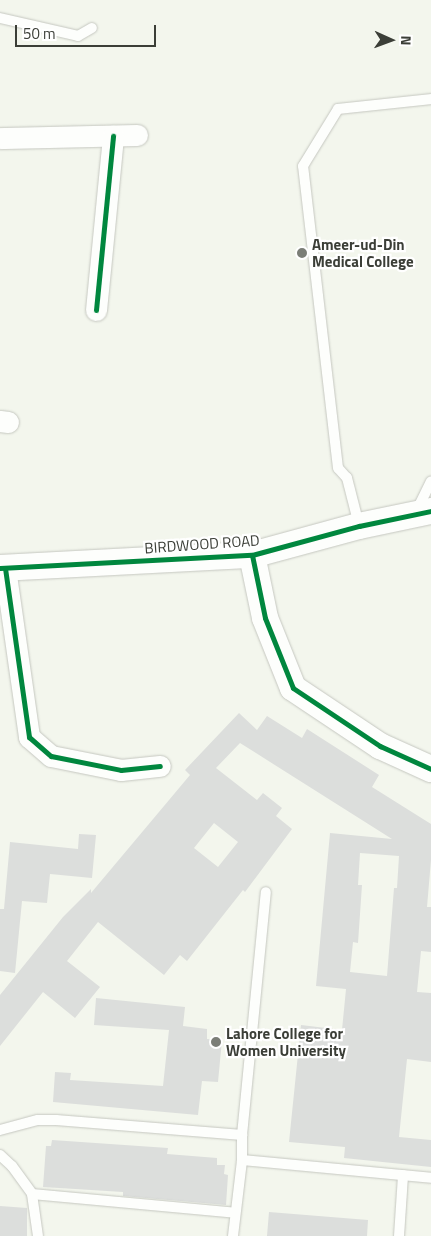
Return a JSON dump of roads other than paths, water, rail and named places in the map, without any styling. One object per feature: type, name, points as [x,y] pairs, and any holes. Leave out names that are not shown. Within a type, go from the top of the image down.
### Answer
[{"type":"street","points":[[0,138],[137,135]]},
{"type":"street","points":[[96,310],[113,136]]},
{"type":"street","name":"BIRDWOOD ROAD","points":[[2,568],[252,555],[359,526],[423,513]]},
{"type":"street","points":[[252,555],[265,618],[293,688],[380,746],[431,769]]},
{"type":"street","points":[[2,568],[29,737],[51,756],[121,770],[160,766]]},
{"type":"lane","points":[[0,18],[78,36],[92,28]]},
{"type":"lane","points":[[359,526],[347,478],[338,468],[303,166],[338,108],[431,100]]},
{"type":"lane","points":[[423,513],[431,481]]},
{"type":"lane","points":[[233,1236],[242,1160],[242,1134],[266,892]]},
{"type":"lane","points":[[0,1130],[38,1120],[56,1120],[242,1134]]},
{"type":"lane","points":[[0,1154],[12,1166],[32,1194],[38,1236]]},
{"type":"lane","points":[[242,1160],[431,1178]]},
{"type":"lane","points":[[399,1236],[403,1175]]},
{"type":"lane","points":[[32,1194],[235,1213]]},
{"type":"place","name":"Ameer-ud-Din Medical College","points":[[302,253]]},
{"type":"place","name":"Lahore College for Women University","points":[[216,1042]]}]
